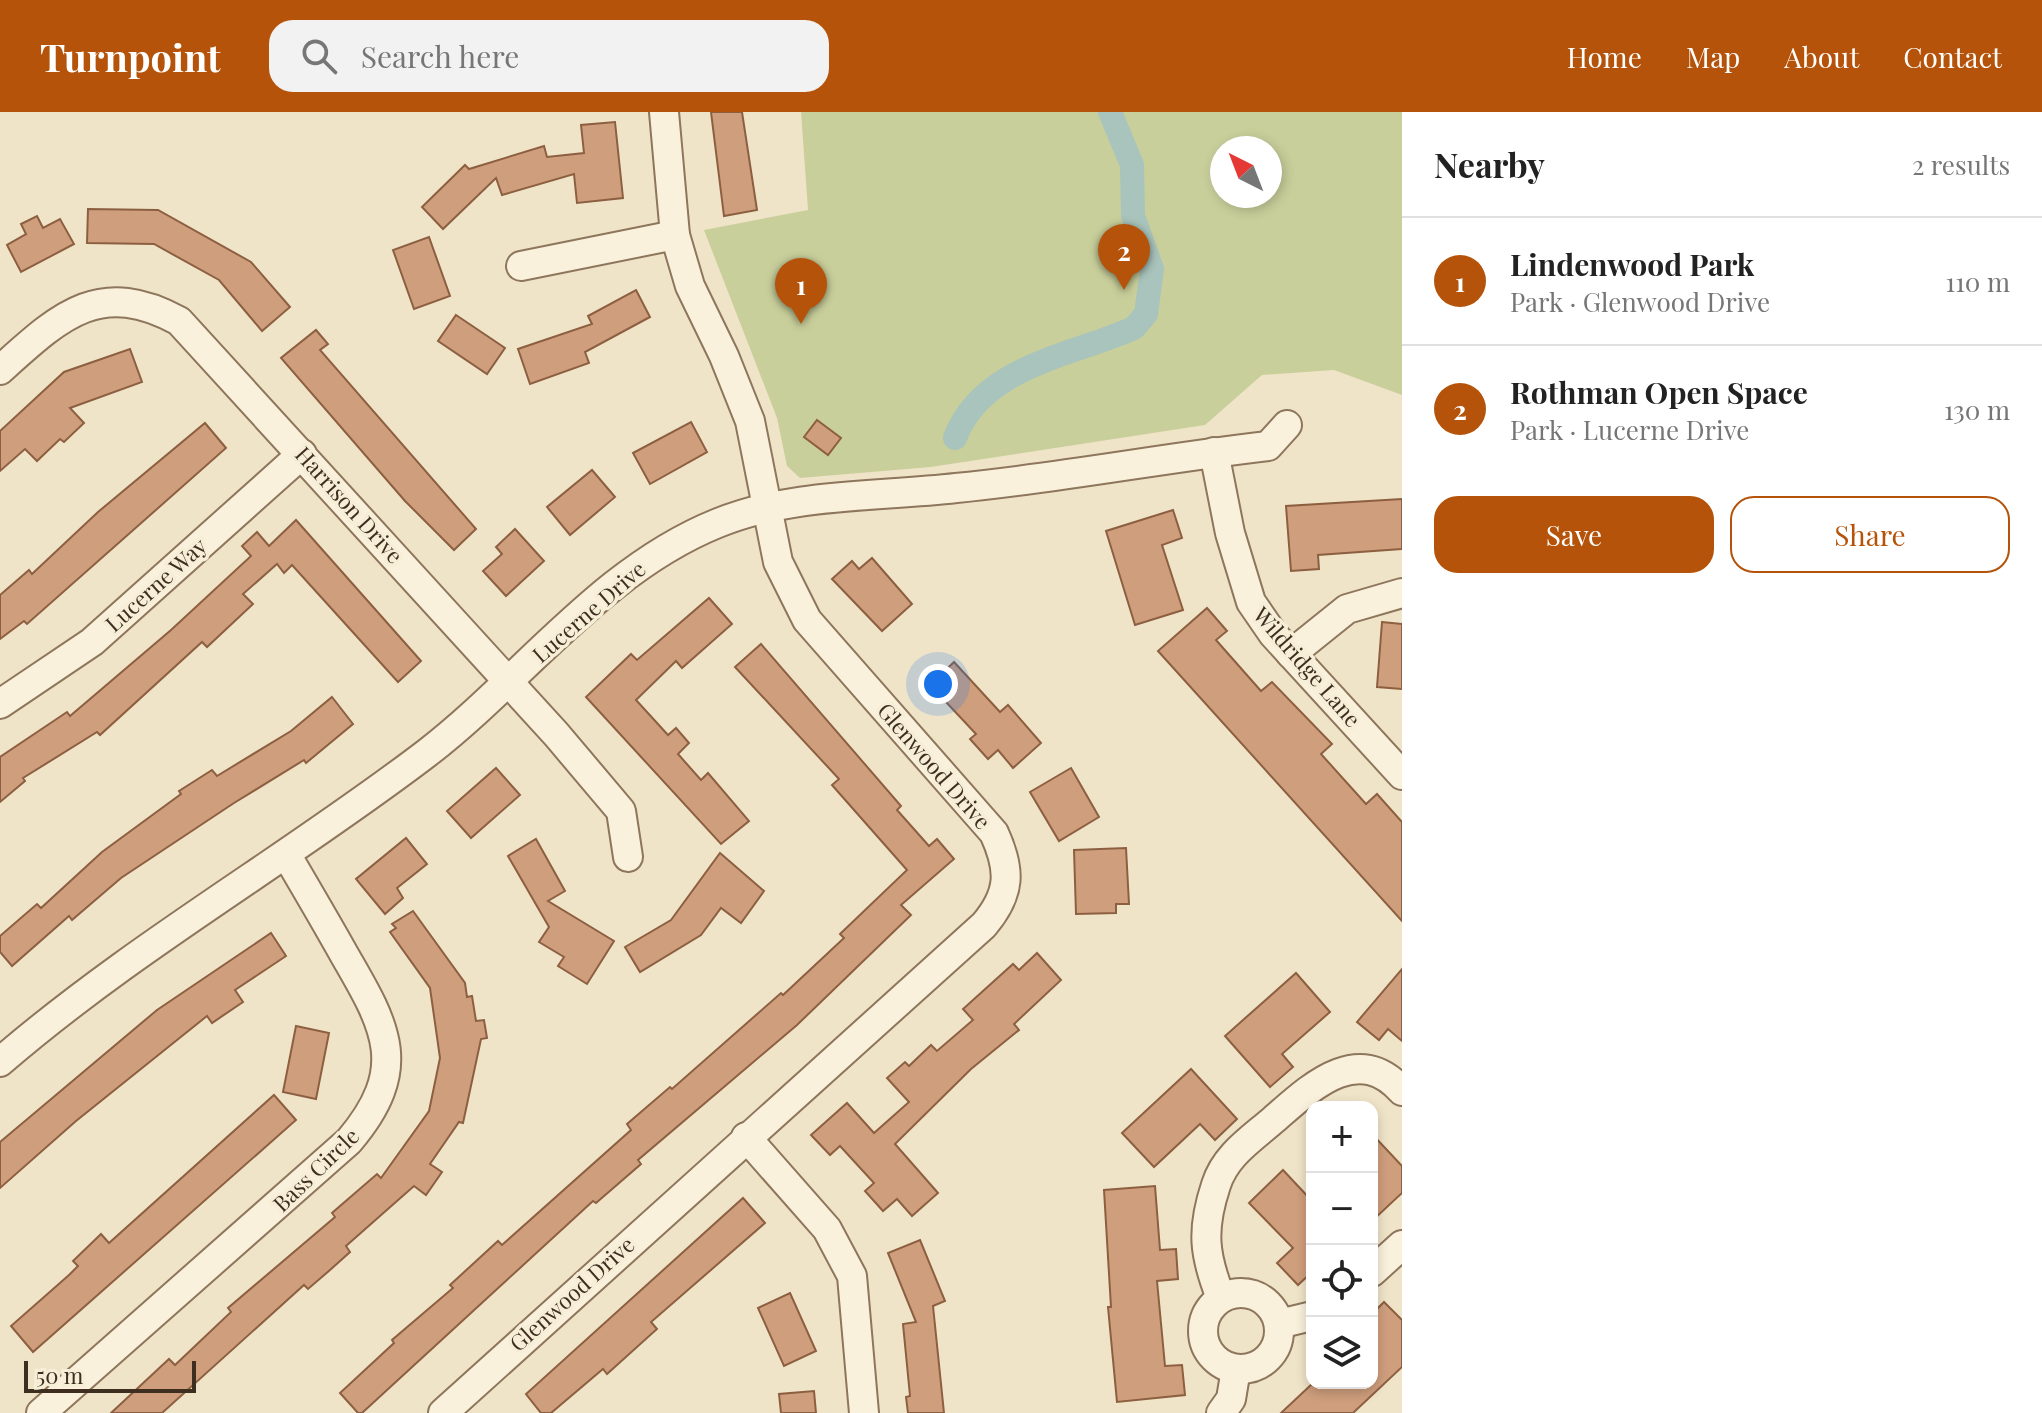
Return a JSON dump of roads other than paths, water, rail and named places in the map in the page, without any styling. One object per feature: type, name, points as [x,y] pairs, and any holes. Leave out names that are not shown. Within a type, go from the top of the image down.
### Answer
[{"type":"street","name":"Glenwood Drive","points":[[443,1413],[984,925],[996,910],[1007,884],[1005,857],[994,833],[807,620],[778,562],[750,421],[724,356],[690,286],[675,235],[664,112]]},
{"type":"street","points":[[521,266],[675,235]]},
{"type":"street","name":"Harrison Drive","points":[[0,370],[52,324],[75,310],[102,302],[129,301],[155,308],[179,321],[621,811],[628,857]]},
{"type":"street","name":"Lucerne Drive","points":[[0,1062],[141,951],[286,854],[428,752],[613,586],[670,545],[767,506],[961,488],[1268,446],[1287,425]]},
{"type":"street","name":"Wildridge Lane","points":[[1214,452],[1230,533],[1251,602],[1291,654],[1402,775]]},
{"type":"street","name":"Lucerne Way","points":[[0,704],[92,642],[302,454]]},
{"type":"street","points":[[1291,654],[1347,609],[1402,593]]},
{"type":"street","name":"Bass Circle","points":[[41,1413],[349,1141],[367,1120],[382,1087],[386,1051],[379,1015],[286,854]]},
{"type":"street","points":[[1221,1298],[1206,1259],[1205,1231],[1216,1183],[1232,1155],[1328,1076],[1352,1070],[1368,1071],[1392,1080],[1402,1091]]},
{"type":"street","points":[[746,1137],[827,1229],[852,1276],[864,1413]]},
{"type":"street","points":[[1378,1267],[1402,1245]]},
{"type":"street","points":[[1239,1293],[1257,1296],[1272,1308],[1279,1324],[1278,1343],[1268,1359],[1252,1368],[1236,1369],[1217,1362],[1206,1347],[1203,1329],[1208,1311],[1221,1298],[1239,1293]]},
{"type":"street","points":[[1279,1324],[1308,1317]]},
{"type":"street","points":[[1221,1413],[1231,1399],[1236,1369]]},
{"type":"waterway","points":[[955,438],[968,414],[986,394],[1007,379],[1031,366],[1134,328],[1146,314],[1152,269],[1133,216],[1132,165],[1110,112]]},
{"type":"place","name":"Rothman Open Space","points":[[1124,290]]},
{"type":"place","name":"Lindenwood Park","points":[[801,324]]}]
